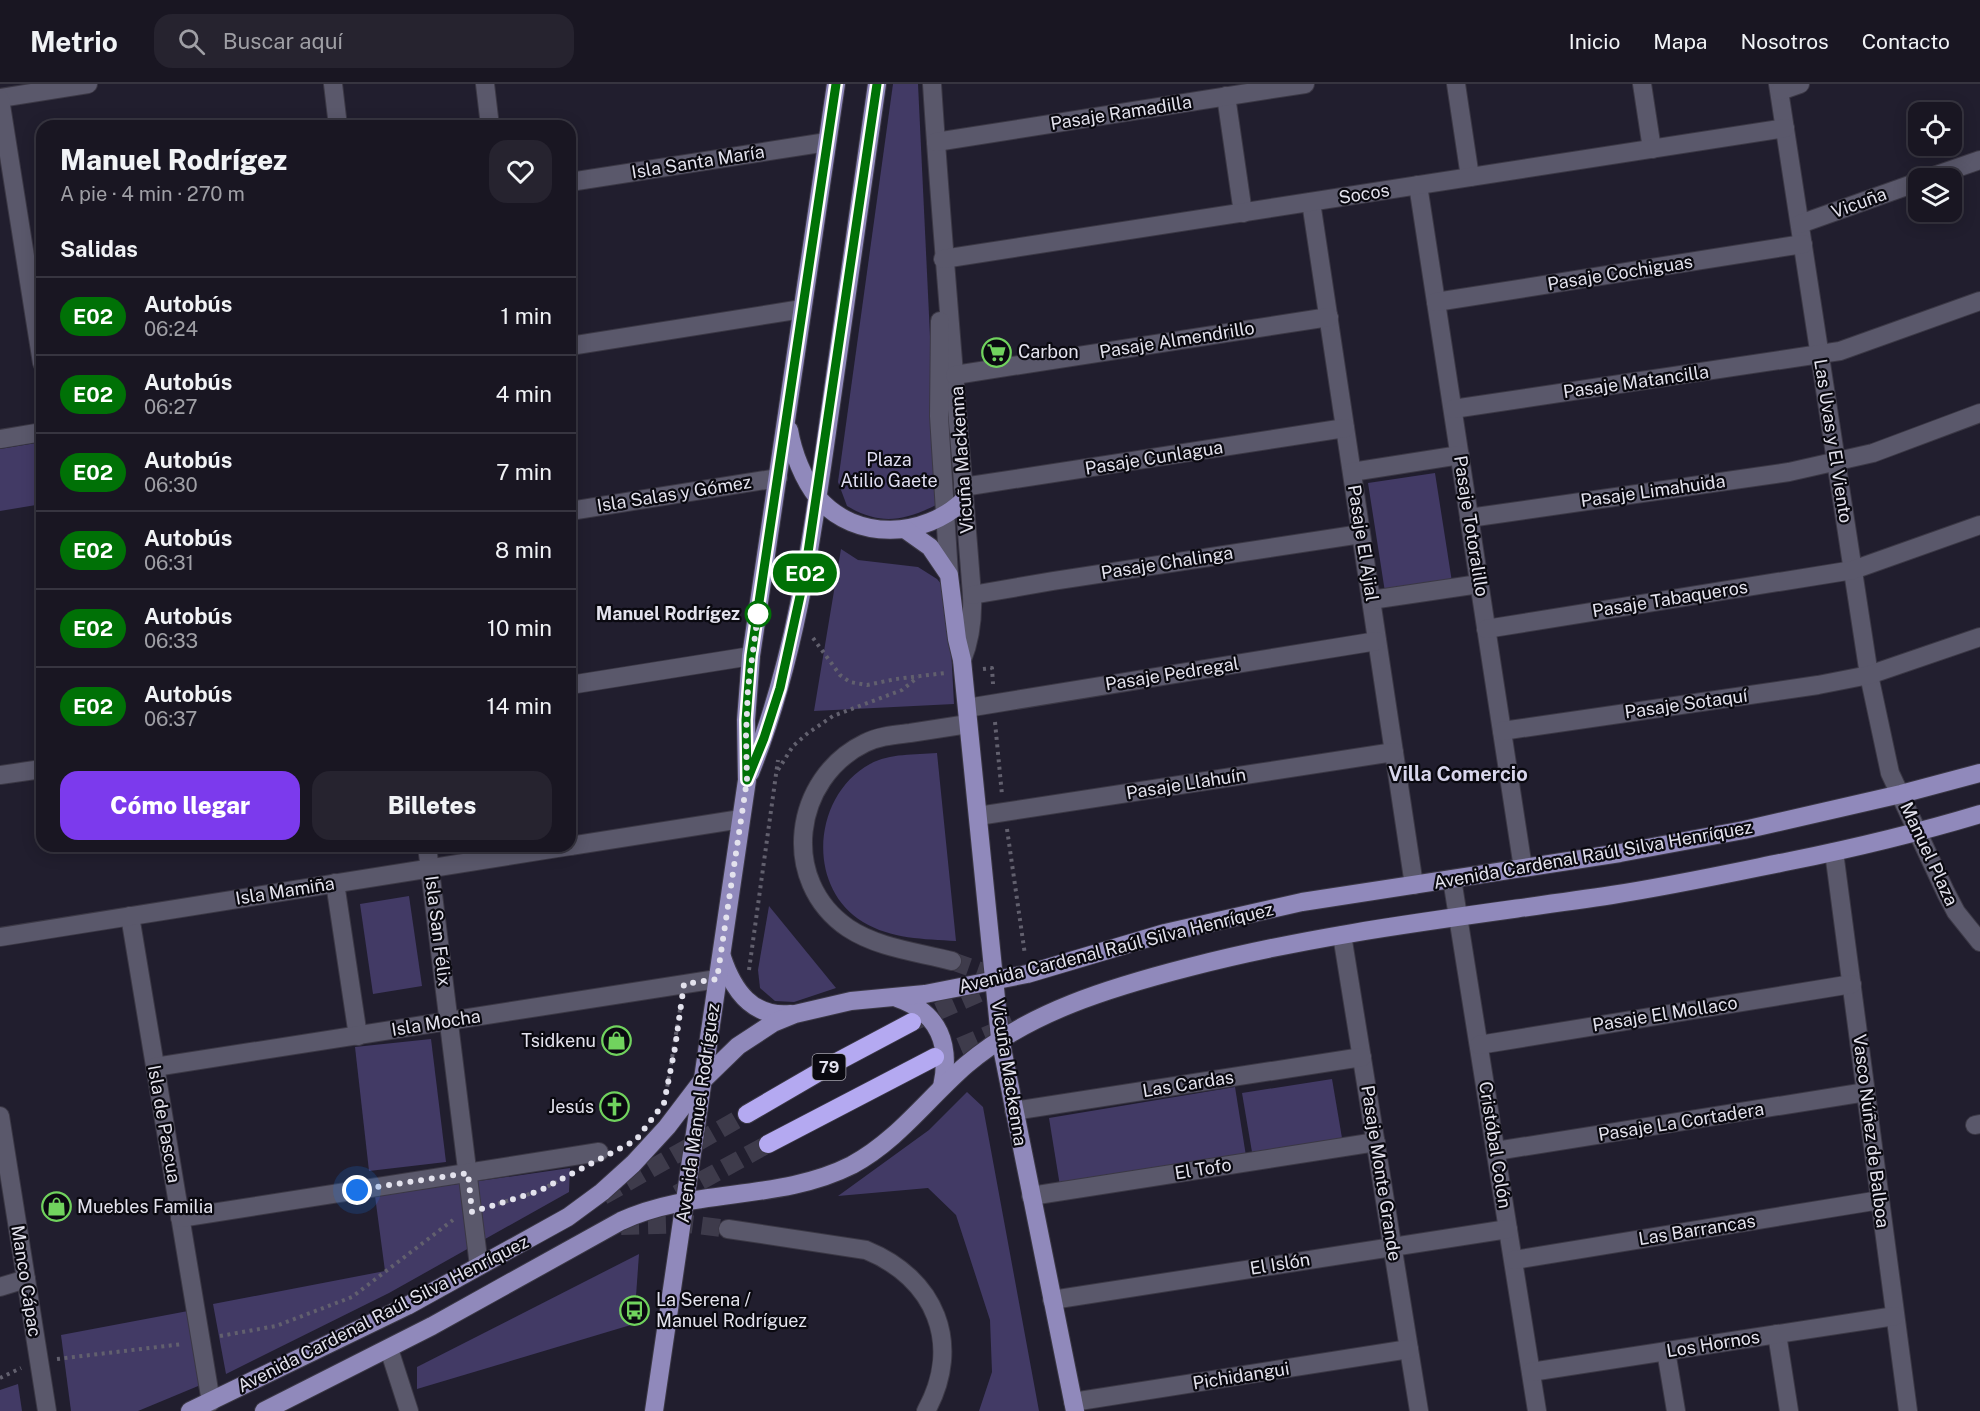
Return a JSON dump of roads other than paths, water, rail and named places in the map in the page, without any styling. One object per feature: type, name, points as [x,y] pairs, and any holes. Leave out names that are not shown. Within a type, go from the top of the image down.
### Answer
[{"type":"highway","name":"79","points":[[747,1114],[912,1022]]},
{"type":"highway","name":"79","points":[[768,1144],[935,1057]]},
{"type":"main road","name":"Avenida Manuel Rodríguez","points":[[654,1411],[747,780],[746,720],[751,656],[836,84]]},
{"type":"main road","name":"Avenida Manuel Rodríguez","points":[[747,780],[764,738],[780,688],[794,630],[818,497],[877,84]]},
{"type":"main road","points":[[787,416],[794,450],[801,469],[818,497],[827,506],[849,520],[882,530],[906,530],[926,525],[945,516],[964,494]]},
{"type":"main road","points":[[906,530],[930,547],[949,575]]},
{"type":"main road","name":"Vicuña Mackenna","points":[[949,575],[963,666],[1000,1038],[1074,1407]]},
{"type":"main road","name":"Avenida Cardenal Raúl Silva Henríquez","points":[[190,1411],[397,1311],[568,1217],[616,1180],[656,1140],[702,1081],[748,1038],[773,1023],[795,1014],[851,1002],[895,998],[1027,974],[1165,933],[1233,916],[1302,902],[1698,839],[1901,795],[1980,773]]},
{"type":"main road","name":"Avenida Cardenal Raúl Silva Henríquez","points":[[264,1411],[389,1349],[621,1221],[650,1208],[684,1201],[783,1188],[829,1175],[866,1156],[894,1136],[942,1087],[1000,1038],[1047,1015],[1113,989],[1217,960],[1342,935],[1679,884],[1834,852],[1918,832],[1980,814]]},
{"type":"main road","points":[[721,955],[733,986],[750,1004],[771,1014],[795,1014]]},
{"type":"main road","points":[[895,998],[908,1002],[923,1011],[937,1027],[946,1056],[942,1087]]},
{"type":"street","points":[[35,268],[0,99],[88,84]]},
{"type":"street","points":[[333,84],[337,120]]},
{"type":"street","points":[[485,84],[489,120]]},
{"type":"street","name":"Vicuña Mackenna","points":[[932,84],[943,259],[955,375],[972,595],[971,634],[963,666]]},
{"type":"street","name":"Pasaje Ramadilla","points":[[936,141],[1200,92],[1226,96],[1305,84]]},
{"type":"street","points":[[1456,84],[1470,177]]},
{"type":"street","points":[[1642,84],[1652,149]]},
{"type":"street","points":[[1779,88],[1800,84]]},
{"type":"street","name":"Las Uvas y El Viento","points":[[1779,88],[1869,675],[1890,773],[1901,795]]},
{"type":"street","points":[[1226,96],[1243,213]]},
{"type":"street","name":"Socos","points":[[943,259],[1785,128]]},
{"type":"street","name":"Isla Santa María","points":[[576,181],[826,142]]},
{"type":"street","points":[[1957,168],[1980,160]]},
{"type":"street","name":"Pasaje Totoralillo","points":[[1418,185],[1523,868]]},
{"type":"street","name":"Vicuña","points":[[1800,224],[1908,186]]},
{"type":"street","name":"Pasaje El Ajial","points":[[1311,202],[1414,885]]},
{"type":"street","name":"Pasaje Cochiguas","points":[[1436,302],[1803,244]]},
{"type":"street","name":"Vicuña Mackenna","points":[[943,259],[938,386],[949,575]]},
{"type":"street","name":"Pasaje Matancilla","points":[[1453,409],[1820,354],[1858,346],[1980,301]]},
{"type":"street","points":[[576,345],[802,309]]},
{"type":"street","name":"Pasaje Almendrillo","points":[[955,375],[1329,317]]},
{"type":"street","name":"Pasaje Limahuida","points":[[1469,518],[1777,474],[1837,463],[1873,453],[1980,413]]},
{"type":"street","name":"Pasaje Cunlagua","points":[[964,494],[1346,428]]},
{"type":"street","points":[[0,439],[36,433]]},
{"type":"street","points":[[1352,472],[1460,454]]},
{"type":"street","name":"Isla Salas y Gómez","points":[[576,509],[778,478]]},
{"type":"street","name":"Pasaje Tabaqueros","points":[[1486,629],[1853,570],[1980,525]]},
{"type":"street","name":"Pasaje Chalinga","points":[[972,595],[1053,580],[1361,534]]},
{"type":"street","points":[[1371,600],[1479,584]]},
{"type":"street","name":"Pasaje Sotaquí","points":[[1502,731],[1818,685],[1869,675],[1980,636]]},
{"type":"street","name":"Pasaje Pedregal","points":[[952,961],[881,943],[863,936],[847,927],[833,915],[821,900],[812,884],[803,848],[803,829],[807,811],[818,785],[836,762],[868,742],[968,716],[994,703],[1377,641]]},
{"type":"street","points":[[576,684],[751,656]]},
{"type":"street","name":"Pasaje Llahuín","points":[[978,816],[1394,752]]},
{"type":"street","points":[[0,776],[36,770]]},
{"type":"street","name":"Manuel Plaza","points":[[1901,795],[1951,902],[1980,942]]},
{"type":"street","name":"Isla Mamiña","points":[[576,845],[741,819]]},
{"type":"street","name":"Isla San Félix","points":[[428,852],[479,1266]]},
{"type":"street","name":"Isla Mamiña","points":[[0,937],[532,852]]},
{"type":"street","name":"Vasco Núñez de Balboa","points":[[1834,852],[1908,1411]]},
{"type":"street","name":"Cristóbal Colón","points":[[1452,879],[1538,1411]]},
{"type":"street","points":[[335,884],[358,1036]]},
{"type":"street","name":"Isla de Pascua","points":[[130,916],[211,1402]]},
{"type":"street","name":"Pasaje Monte Grande","points":[[1342,935],[1419,1411]]},
{"type":"street","name":"Isla Mocha","points":[[155,1067],[717,979]]},
{"type":"street","name":"Pasaje El Mollaco","points":[[1479,1045],[1852,984]]},
{"type":"street","name":"Las Cardas","points":[[1014,1111],[1362,1058]]},
{"type":"street","name":"Pasaje La Cortadera","points":[[1496,1152],[1866,1092]]},
{"type":"street","name":"Manco Cápac","points":[[0,1116],[47,1411]]},
{"type":"street","name":"El Tofo","points":[[1031,1196],[1376,1142]]},
{"type":"street","points":[[180,1218],[599,1152]]},
{"type":"street","name":"Las Barrancas","points":[[1514,1260],[1880,1200]]},
{"type":"street","points":[[728,1229],[867,1250],[899,1267],[925,1294],[939,1328],[942,1365],[939,1382],[926,1411]]},
{"type":"street","name":"El Islón","points":[[1052,1300],[1508,1229]]},
{"type":"street","points":[[0,1287],[26,1279]]},
{"type":"street","name":"Los Hornos","points":[[1531,1372],[1895,1316]]},
{"type":"street","points":[[1777,1334],[1789,1411]]},
{"type":"street","points":[[389,1349],[409,1411]]},
{"type":"street","name":"Pichidangui","points":[[1074,1407],[1409,1349]]},
{"type":"street","points":[[1666,1351],[1676,1411]]},
{"type":"tunnel","points":[[952,961],[986,973],[1002,983]]},
{"type":"tunnel","points":[[913,1022],[998,985]]},
{"type":"tunnel","points":[[935,1057],[1013,1024]]},
{"type":"tunnel","points":[[603,1196],[747,1114]]},
{"type":"tunnel","points":[[677,1194],[768,1144]]},
{"type":"tunnel","points":[[621,1226],[689,1224],[728,1229]]},
{"type":"place","name":"Carbon","points":[[997,352]]},
{"type":"place","name":"Manuel Rodrígez","points":[[758,614]]},
{"type":"place","name":"Tsidkenu","points":[[617,1041]]},
{"type":"place","name":"Jesús","points":[[615,1107]]},
{"type":"place","name":"Muebles Familia","points":[[56,1207]]},
{"type":"place","name":"La Serena / Manuel Rodríguez","points":[[635,1310]]},
{"type":"district","name":"Villa Comercio","points":[[1458,774]]},
{"type":"park label","name":"Plaza Atilio Gaete","points":[[889,470]]}]
